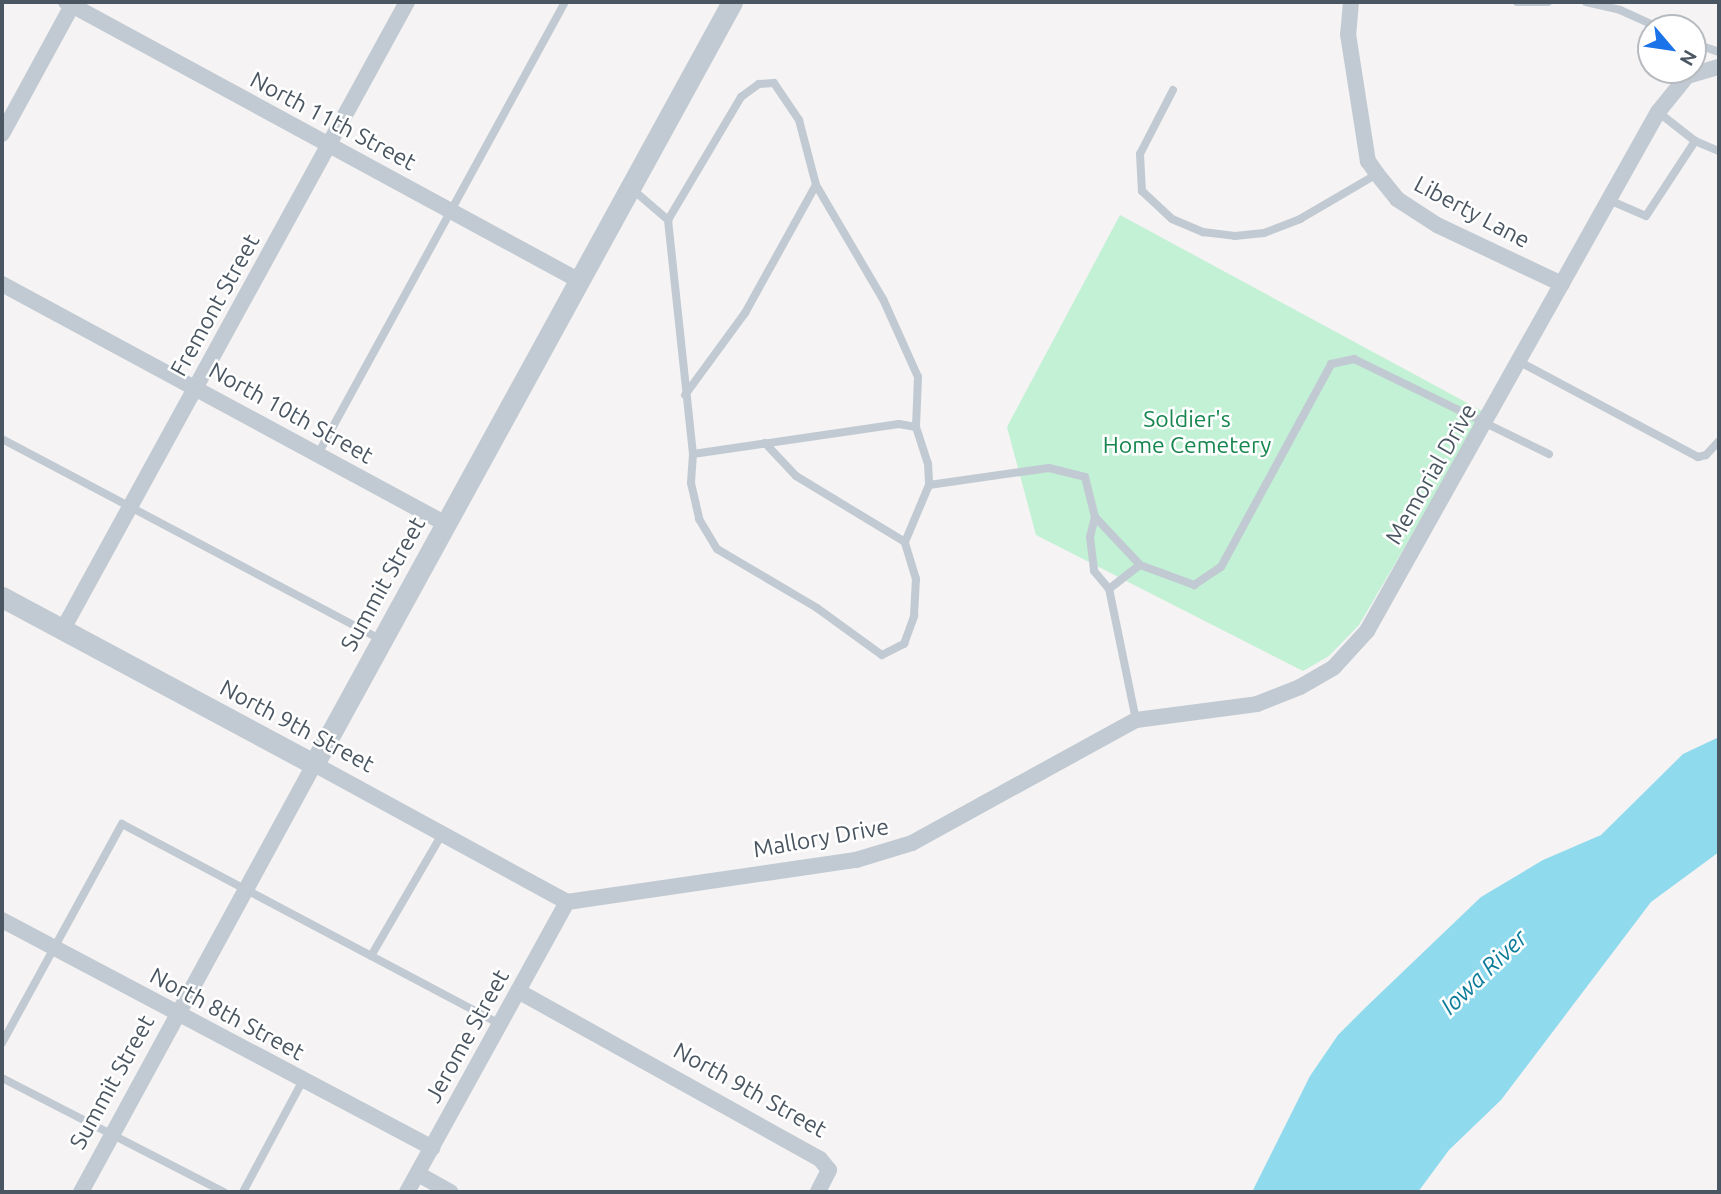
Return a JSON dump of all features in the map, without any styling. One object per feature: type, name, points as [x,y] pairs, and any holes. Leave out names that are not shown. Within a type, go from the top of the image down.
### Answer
[{"type":"street","name":"Fremont Street","points":[[63,629],[407,2]]},
{"type":"street","name":"Summit Street","points":[[81,1192],[732,2]]},
{"type":"street","name":"Liberty Lane","points":[[1351,2],[1348,34],[1368,160],[1377,174],[1397,199],[1437,225],[1562,284]]},
{"type":"street","name":"North 11th Street","points":[[70,3],[578,280]]},
{"type":"street","points":[[2,134],[70,3]]},
{"type":"street","name":"Memorial Drive","points":[[1063,760],[1136,720],[1257,704],[1300,687],[1334,667],[1367,631],[1488,422],[1658,112],[1687,76],[1719,66]]},
{"type":"street","name":"North 10th Street","points":[[2,284],[446,524]]},
{"type":"street","name":"North 9th Street","points":[[2,597],[567,902]]},
{"type":"street","name":"Mallory Drive","points":[[567,902],[867,856],[912,844],[1063,760]]},
{"type":"street","name":"Jerome Street","points":[[407,1192],[567,902]]},
{"type":"street","name":"North 8th Street","points":[[2,920],[432,1148]]},
{"type":"street","name":"North 9th Street","points":[[518,991],[820,1159],[829,1170],[821,1188]]},
{"type":"street","points":[[418,1174],[450,1192]]},
{"type":"lane","points":[[318,454],[565,2]]},
{"type":"lane","points":[[1517,2],[1548,2]]},
{"type":"lane","points":[[1587,2],[1620,10],[1637,18]]},
{"type":"lane","points":[[630,187],[668,220],[676,266],[685,395],[693,454],[691,483],[699,519],[717,549],[817,608],[882,655],[904,644],[914,616],[916,579],[905,542],[929,485],[928,463],[916,427],[918,377],[883,299],[816,185],[799,120],[784,93],[774,83],[760,84],[741,97],[668,220]]},
{"type":"lane","points":[[1173,90],[1140,154],[1142,191],[1172,219],[1203,232],[1235,236],[1264,233],[1300,219],[1377,174]]},
{"type":"lane","points":[[1658,112],[1695,141],[1719,151]]},
{"type":"lane","points":[[1609,200],[1646,216],[1695,141]]},
{"type":"lane","points":[[685,395],[745,313],[816,185]]},
{"type":"lane","points":[[1095,516],[1140,565],[1194,585],[1221,568],[1331,364],[1354,359],[1549,454]]},
{"type":"lane","points":[[1520,362],[1698,457],[1706,455],[1719,441]]},
{"type":"lane","points":[[693,454],[899,424],[916,427]]},
{"type":"lane","points":[[2,439],[382,640]]},
{"type":"lane","points":[[765,443],[796,476],[905,542]]},
{"type":"lane","points":[[929,485],[1049,468],[1085,477],[1095,516],[1090,537],[1094,571],[1109,589],[1136,720]]},
{"type":"lane","points":[[1109,589],[1140,565]]},
{"type":"lane","points":[[2,1043],[122,824],[500,1024]]},
{"type":"lane","points":[[371,956],[442,834]]},
{"type":"lane","points":[[2,1078],[224,1192]]},
{"type":"lane","points":[[243,1192],[303,1080]]},
{"type":"green space","name":"Soldier's Home Cemetery","points":[[1120,215],[1484,412],[1359,625],[1329,656],[1303,671],[1036,535],[1007,427]]},
{"type":"water","name":"Iowa River","points":[[1719,737],[1719,852],[1651,902],[1501,1100],[1449,1150],[1418,1192],[1252,1192],[1310,1076],[1338,1035],[1366,1007],[1481,897],[1543,860],[1601,835],[1683,754]]}]
